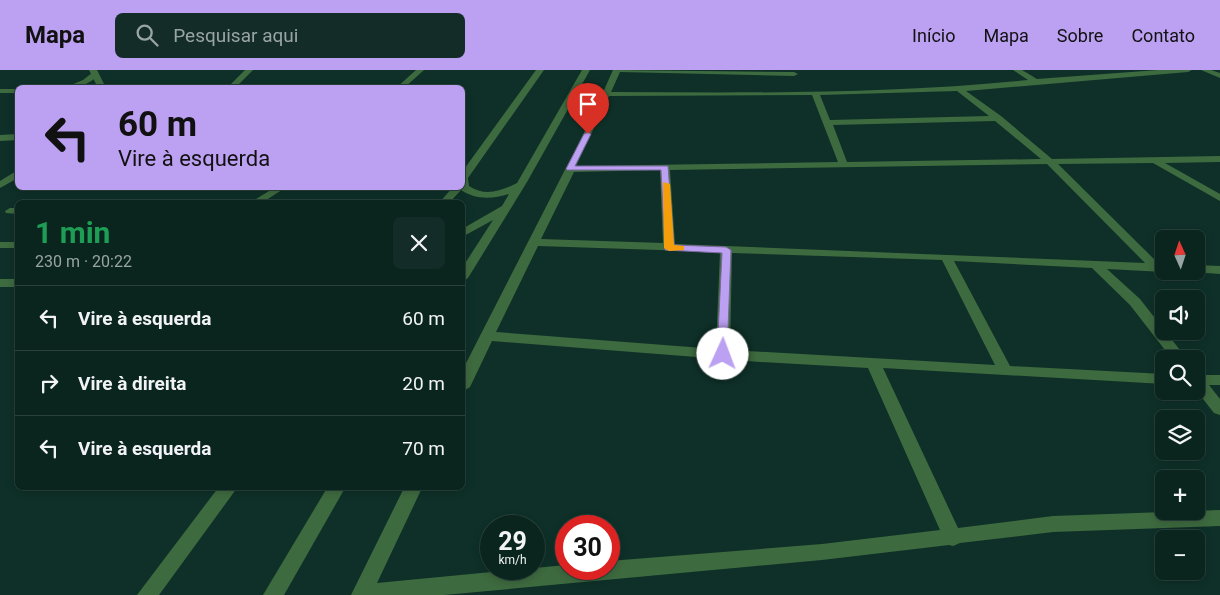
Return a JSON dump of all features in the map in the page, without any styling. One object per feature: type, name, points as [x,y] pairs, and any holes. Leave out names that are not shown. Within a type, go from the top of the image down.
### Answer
[{"type":"street","points":[[233,85],[249,70]]},
{"type":"street","points":[[402,85],[420,70]]},
{"type":"street","points":[[465,177],[540,70]]},
{"type":"street","points":[[465,273],[522,182],[586,70]]},
{"type":"street","points":[[465,380],[617,70],[794,74]]},
{"type":"street","points":[[1017,70],[1036,81]]},
{"type":"street","points":[[606,94],[959,89],[1036,81],[1188,70]]},
{"type":"street","points":[[1205,70],[1220,76]]},
{"type":"street","points":[[76,85],[86,82],[94,72],[100,85]]},
{"type":"street","points":[[959,89],[1029,143],[1155,263]]},
{"type":"street","points":[[0,91],[15,91]]},
{"type":"street","points":[[815,92],[844,165]]},
{"type":"street","points":[[828,123],[998,118]]},
{"type":"street","points":[[0,138],[15,138]]},
{"type":"street","points":[[570,169],[1220,159]]},
{"type":"street","points":[[1156,161],[1220,198]]},
{"type":"street","points":[[665,167],[669,248]]},
{"type":"street","points":[[0,185],[15,175]]},
{"type":"street","points":[[465,188],[468,191],[483,195],[511,190],[522,182]]},
{"type":"street","points":[[465,232],[500,210],[522,182]]},
{"type":"street","points":[[259,200],[277,190]]},
{"type":"street","points":[[533,242],[946,257],[1155,268]]},
{"type":"street","points":[[0,245],[15,245]]},
{"type":"street","points":[[723,354],[726,250]]},
{"type":"street","points":[[946,257],[1005,370]]},
{"type":"street","points":[[1096,264],[1136,302],[1173,350]]},
{"type":"street","points":[[1205,269],[1220,270]]},
{"type":"street","points":[[0,283],[15,283]]},
{"type":"street","points":[[487,336],[723,354],[1155,378]]},
{"type":"street","points":[[873,363],[953,538]]},
{"type":"street","points":[[1205,381],[1220,380]]},
{"type":"street","points":[[1205,392],[1220,409]]},
{"type":"street","points":[[147,595],[226,490]]},
{"type":"street","points":[[273,595],[335,490]]},
{"type":"street","points":[[361,595],[412,490]]},
{"type":"street","points":[[361,595],[953,538],[1052,524],[1220,518]]},
{"type":"slow traffic","points":[[666,184],[669,248],[680,248]]},
{"type":"route","points":[[588,134],[570,169],[665,167],[669,248],[726,250],[723,354]]}]
